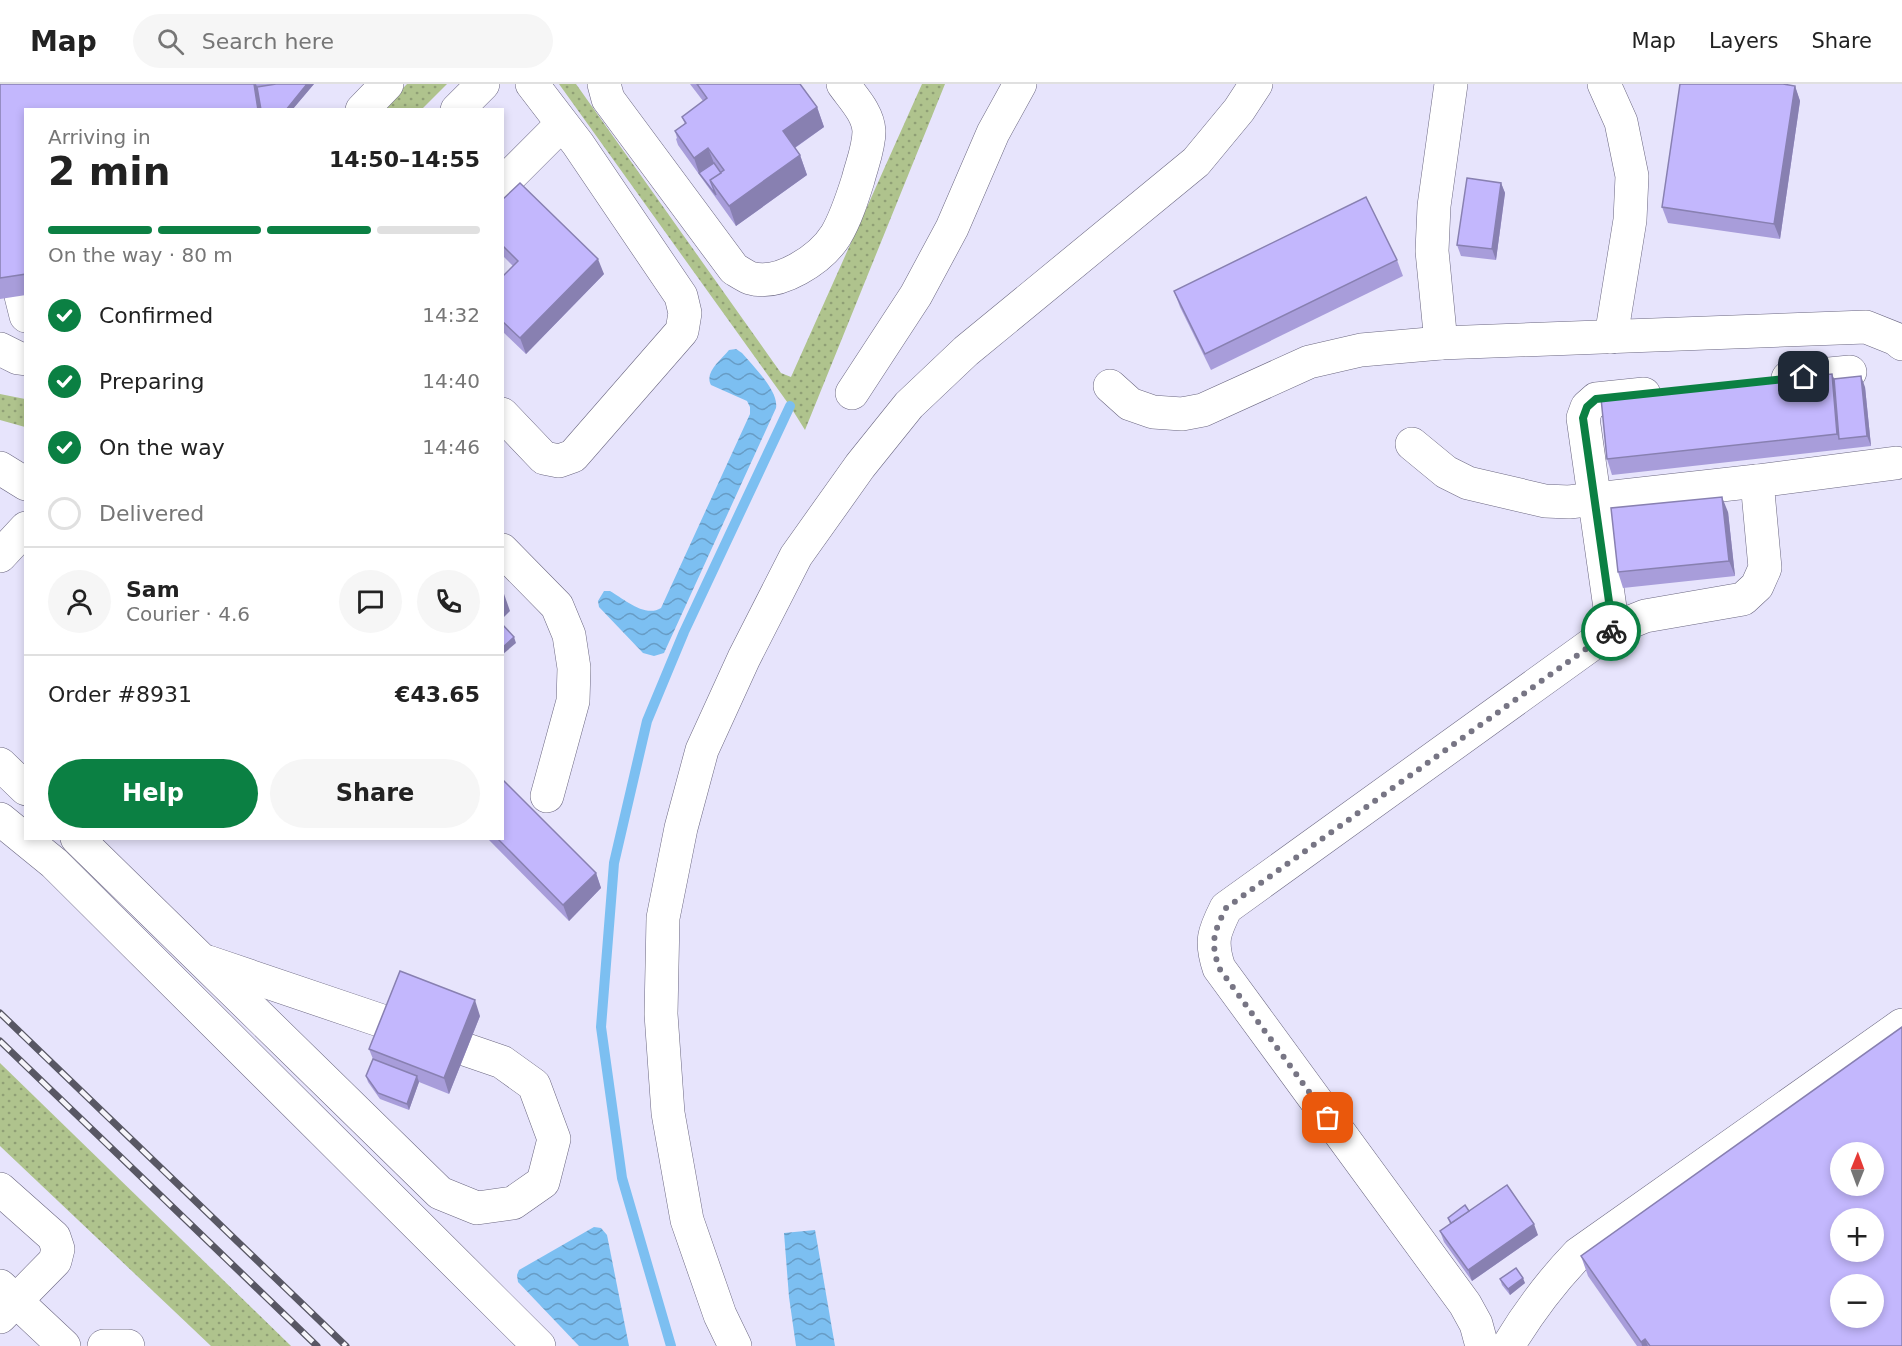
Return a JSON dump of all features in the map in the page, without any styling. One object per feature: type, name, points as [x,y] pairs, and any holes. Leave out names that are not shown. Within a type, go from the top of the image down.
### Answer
[{"type":"street","points":[[364,108],[387,84]]},
{"type":"street","points":[[459,108],[483,84]]},
{"type":"street","points":[[504,416],[544,458],[559,461],[573,456],[682,331],[685,313],[681,296],[532,84]]},
{"type":"street","points":[[604,84],[608,99],[734,269],[751,278],[771,279],[795,271],[819,255],[834,237],[847,213],[867,150],[869,129],[863,110],[843,84]]},
{"type":"street","points":[[852,393],[916,295],[952,228],[993,133],[1020,84]]},
{"type":"street","points":[[735,1346],[720,1316],[687,1220],[668,1113],[661,1014],[663,918],[681,828],[702,750],[744,658],[796,556],[860,466],[909,405],[966,351],[1196,162],[1239,110],[1256,84]]},
{"type":"street","points":[[1441,343],[1432,251],[1434,206],[1450,84]]},
{"type":"street","points":[[1604,84],[1621,122],[1632,176],[1630,220],[1611,337]]},
{"type":"street","points":[[504,182],[562,124]]},
{"type":"street","points":[[1110,386],[1130,404],[1153,412],[1182,414],[1203,410],[1309,362],[1360,350],[1441,343],[1866,327],[1896,339],[1902,344]]},
{"type":"street","points":[[0,350],[24,358]]},
{"type":"street","points":[[1757,382],[1850,372]]},
{"type":"street","points":[[1613,630],[1583,418],[1587,407],[1596,399],[1677,390]]},
{"type":"street","points":[[1412,444],[1446,472],[1468,483],[1545,501],[1569,502],[1896,463]]},
{"type":"street","points":[[0,468],[24,483]]},
{"type":"street","points":[[1482,1346],[1476,1324],[1465,1304],[1219,968],[1213,950],[1216,929],[1226,908],[1613,630],[1645,616],[1743,599],[1757,586],[1765,568],[1757,481]]},
{"type":"street","points":[[10,556],[24,532]]},
{"type":"street","points":[[504,552],[557,606],[568,635],[574,668],[573,701],[547,796]]},
{"type":"street","points":[[0,764],[24,787]]},
{"type":"street","points":[[0,819],[24,839]]},
{"type":"street","points":[[26,840],[54,863],[539,1346]]},
{"type":"street","points":[[79,840],[440,1193],[477,1208],[513,1203],[543,1182],[554,1139],[534,1085],[502,1062],[467,1050]]},
{"type":"street","points":[[200,959],[391,1024]]},
{"type":"street","points":[[1508,1346],[1521,1324],[1556,1277],[1578,1254],[1902,1025]]},
{"type":"street","points":[[0,1189],[54,1237],[58,1249],[55,1261],[5,1301],[64,1346]]},
{"type":"street","points":[[104,1346],[128,1346]]},
{"type":"green space","points":[[407,84],[447,84],[423,108],[384,108]]},
{"type":"green space","points":[[559,84],[576,84],[781,373],[791,377],[922,84],[945,84],[805,430],[790,406]]},
{"type":"green space","points":[[0,394],[24,399],[24,427],[0,420]]},
{"type":"green space","points":[[0,1063],[291,1346],[211,1346],[0,1146]]},
{"type":"water","points":[[736,349],[742,353],[774,394],[776,408],[664,653],[654,656],[643,653],[599,607],[598,601],[604,591],[610,591],[628,603],[648,611],[661,608],[750,414],[747,401],[711,385],[709,380],[718,362],[729,350]]},
{"type":"water","points":[[594,1227],[601,1228],[607,1235],[629,1346],[579,1346],[518,1282],[519,1270]]},
{"type":"water","points":[[815,1230],[835,1346],[796,1346],[784,1233]]},
{"type":"building","points":[[0,84],[254,84],[258,108],[24,108],[24,274],[0,278]]},
{"type":"building","points":[[276,84],[307,84],[288,108],[261,108],[257,87]]},
{"type":"building","points":[[697,84],[800,84],[817,107],[783,131],[800,155],[729,206],[710,180],[724,170],[708,148],[694,158],[675,131],[686,123],[682,117],[707,98]]},
{"type":"building","points":[[1680,84],[1795,86],[1774,224],[1662,207]]},
{"type":"building","points":[[714,163],[721,173],[710,180],[716,195],[699,173]]},
{"type":"building","points":[[1467,178],[1501,183],[1492,249],[1457,245]]},
{"type":"building","points":[[520,183],[598,259],[520,338],[504,323],[504,275],[518,261],[504,247],[504,198]]},
{"type":"building","points":[[1366,197],[1397,260],[1205,354],[1174,291]]},
{"type":"building","points":[[1832,374],[1837,434],[1607,459],[1601,398]]},
{"type":"building","points":[[1861,376],[1867,436],[1839,439],[1834,379]]},
{"type":"building","points":[[1722,497],[1729,561],[1618,572],[1611,508]]},
{"type":"building","points":[[504,626],[514,637],[504,646]]},
{"type":"building","points":[[504,781],[596,873],[563,905],[499,840],[504,840]]},
{"type":"building","points":[[400,971],[475,1000],[444,1078],[369,1049]]},
{"type":"building","points":[[1902,1027],[1902,1346],[1650,1346],[1645,1339],[1641,1342],[1581,1256]]},
{"type":"building","points":[[373,1059],[417,1076],[407,1104],[378,1093],[366,1076]]},
{"type":"building","points":[[1507,1185],[1534,1224],[1468,1270],[1440,1231]]},
{"type":"building","points":[[1465,1205],[1469,1211],[1451,1223],[1448,1218]]},
{"type":"building","points":[[1516,1268],[1523,1278],[1508,1289],[1500,1279]]},
{"type":"waterway","points":[[671,1346],[622,1178],[601,1027],[614,863],[647,721],[684,632],[790,406]]},
{"type":"railway","points":[[0,1013],[346,1346]]},
{"type":"railway","points":[[0,1041],[317,1346]]},
{"type":"way so far","points":[[1328,1118],[1219,968],[1213,950],[1216,929],[1226,908],[1611,631]]},
{"type":"route","points":[[1611,631],[1613,630],[1583,418],[1587,407],[1596,399],[1804,377]]}]
